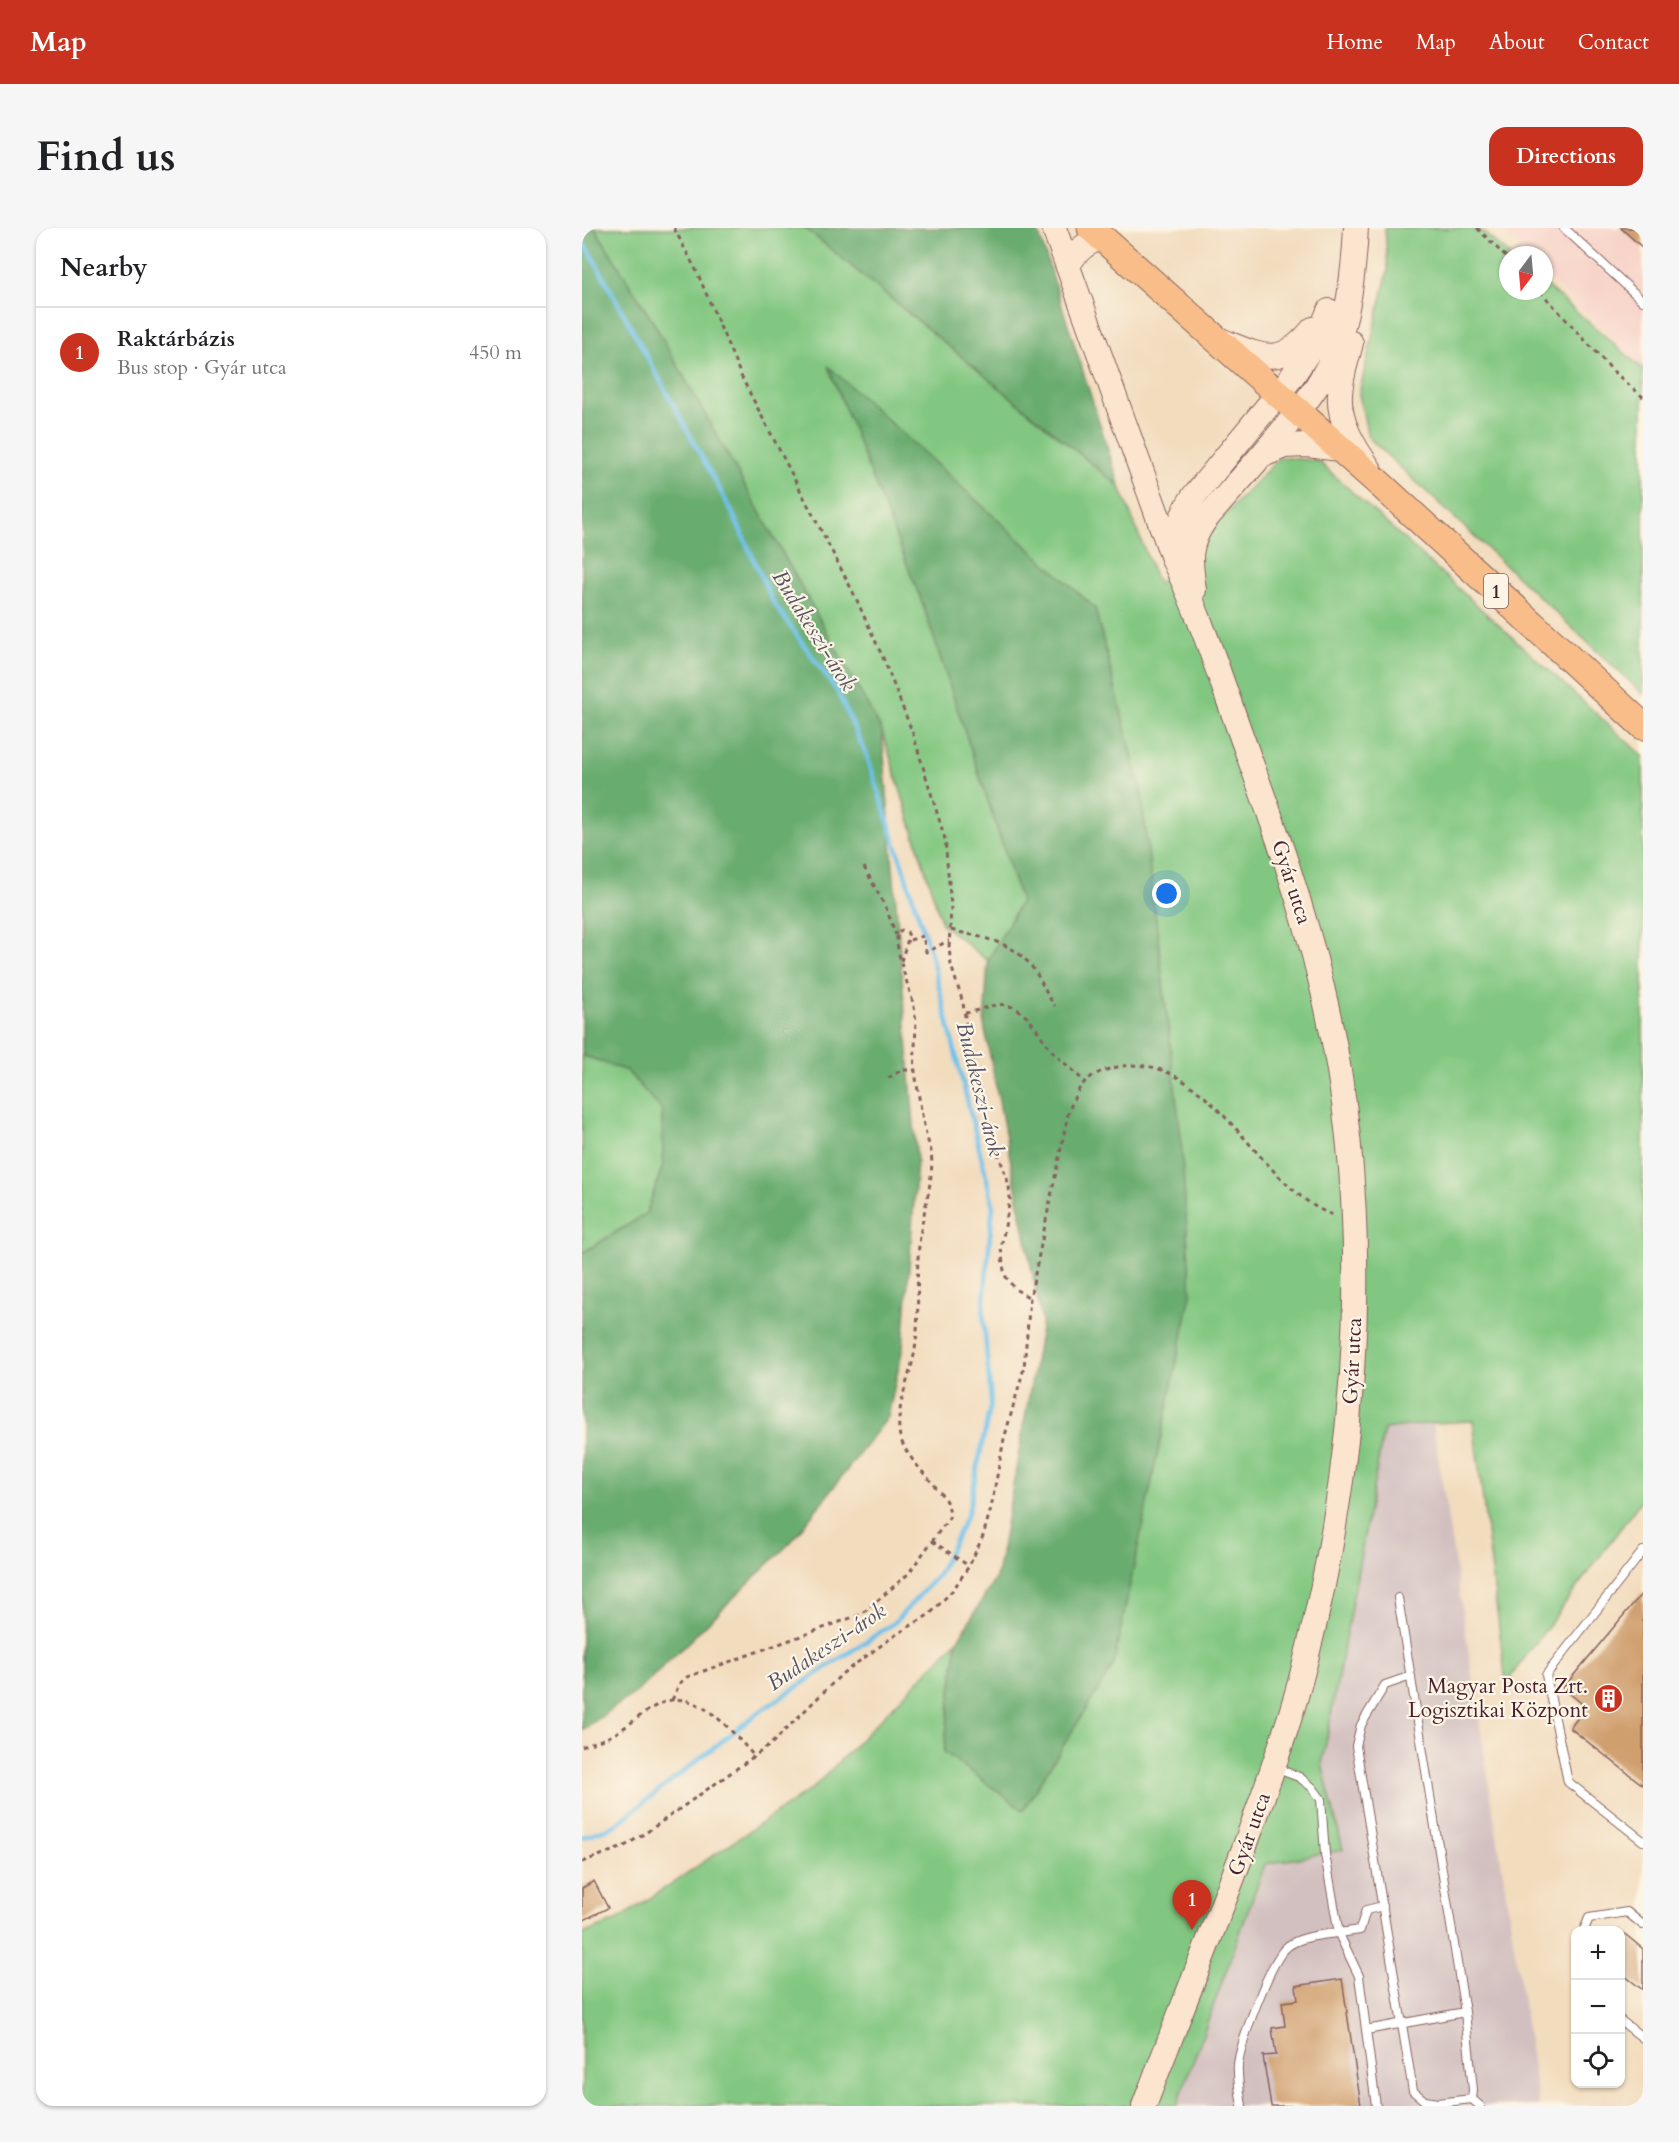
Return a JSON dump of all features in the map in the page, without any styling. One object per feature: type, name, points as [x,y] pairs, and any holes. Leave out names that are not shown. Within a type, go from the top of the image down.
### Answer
[{"type":"main road","name":"Gyár utca","points":[[1054,228],[1174,561],[1196,607],[1287,863],[1306,925],[1324,992],[1338,1067],[1353,1220],[1355,1272],[1353,1377],[1339,1490],[1317,1615],[1274,1767],[1144,2106]]},
{"type":"main road","points":[[1068,266],[1077,252],[1097,233]]},
{"type":"main road","name":"1","points":[[1097,233],[1381,485],[1643,726]]},
{"type":"main road","name":"Gyár utca","points":[[1196,607],[1191,563],[1195,535],[1205,520],[1298,412],[1323,376],[1342,330],[1355,239]]},
{"type":"main road","points":[[1174,561],[1176,534],[1183,512],[1304,360],[1317,339],[1329,311],[1355,239]]},
{"type":"main road","points":[[1355,239],[1355,293],[1350,344],[1340,397],[1344,421],[1353,445],[1381,485]]},
{"type":"main road","points":[[1218,339],[1264,355],[1277,356],[1299,346],[1329,311]]},
{"type":"main road","points":[[1261,456],[1284,446],[1307,445],[1340,449]]},
{"type":"lane","points":[[1564,228],[1643,301]]},
{"type":"lane","points":[[1643,1551],[1546,1675],[1568,1782],[1643,1841]]},
{"type":"lane","points":[[1398,1598],[1466,2012],[1472,2099]]},
{"type":"lane","points":[[1411,1676],[1385,1685],[1361,1725],[1356,1746],[1413,2091],[1425,2101],[1437,2103],[1472,2099]]},
{"type":"lane","points":[[1274,1767],[1299,1777],[1321,1798],[1325,1854],[1339,1934],[1359,1976],[1376,2106]]},
{"type":"lane","points":[[1242,2106],[1238,2066],[1242,2046],[1277,1959],[1288,1946],[1305,1938],[1360,1930],[1366,1910],[1383,1906]]},
{"type":"lane","points":[[1586,1926],[1589,1918],[1628,1912],[1643,1925]]},
{"type":"lane","points":[[1366,2030],[1466,2012]]},
{"type":"lane","points":[[1625,2024],[1643,2038]]},
{"type":"lane","points":[[1472,2099],[1479,2106]]},
{"type":"path","points":[[675,228],[697,272],[742,378],[853,592],[888,669],[913,734],[945,839],[951,906],[951,965],[965,1013],[969,1044],[989,1127],[1009,1185],[1010,1199],[1001,1248],[1004,1271],[1015,1289],[1029,1298]]},
{"type":"path","points":[[1477,228],[1499,250]]},
{"type":"path","points":[[1548,300],[1614,372],[1643,397]]},
{"type":"path","points":[[672,1700],[680,1683],[687,1677],[862,1614],[908,1574],[949,1518],[949,1506],[902,1446],[899,1431],[899,1414],[916,1346],[918,1248],[932,1168],[931,1149],[926,1134],[915,1070],[916,1016],[896,937],[885,908],[864,867]]},
{"type":"path","points":[[951,930],[1002,943],[1016,951],[1036,972],[1055,1006]]},
{"type":"path","points":[[896,937],[899,931],[909,934],[901,961]]},
{"type":"path","points":[[908,941],[923,936],[926,952],[950,941]]},
{"type":"path","points":[[965,1013],[999,1004],[1014,1008],[1031,1022],[1056,1056],[1073,1069],[1084,1082]]},
{"type":"path","points":[[582,1862],[623,1847],[647,1832],[779,1738],[843,1673],[894,1636],[930,1614],[953,1590],[969,1566],[983,1536],[991,1508],[1004,1439],[1024,1368],[1029,1298],[1068,1114],[1074,1095],[1084,1082],[1101,1071],[1120,1066],[1140,1065],[1161,1069],[1180,1079],[1214,1106],[1304,1200],[1318,1210],[1353,1220]]},
{"type":"path","points":[[888,1078],[902,1070],[915,1070]]},
{"type":"path","points":[[932,1541],[969,1566]]},
{"type":"path","points":[[582,1747],[614,1734],[660,1704],[672,1700],[695,1705],[725,1723],[754,1756]]},
{"type":"shaded area","points":[[1498,228],[1643,228],[1643,369],[1553,282],[1553,246],[1517,246]]},
{"type":"shaded area","points":[[1433,1423],[1539,2106],[1177,2106],[1265,1864],[1342,1850],[1322,1764],[1384,1429]]},
{"type":"green space","points":[[582,228],[595,228],[656,327],[882,731],[917,1162],[903,1347],[888,1417],[791,1542],[638,1691],[582,1730],[582,1253],[646,1214],[663,1165],[662,1110],[627,1071],[582,1055]]},
{"type":"green space","points":[[595,228],[805,228],[1120,487],[1158,584],[1280,457],[1318,461],[1643,756],[1643,1498],[1506,1683],[1473,1421],[1384,1429],[1322,1764],[1343,1850],[1265,1864],[1177,2106],[582,2106],[582,1934],[616,1921],[813,1788],[957,1641],[944,1752],[1023,1809],[1181,1138],[829,367],[922,602],[1021,901],[988,961],[942,924],[882,731],[656,327]]},
{"type":"green space","points":[[805,228],[1037,228],[1120,487]]},
{"type":"green space","points":[[1385,228],[1478,228],[1499,246],[1499,300],[1553,300],[1553,292],[1643,369],[1643,694],[1368,437],[1359,394],[1388,270]]},
{"type":"green space","points":[[828,366],[1095,608],[1141,790],[1181,1138],[1191,1294],[1113,1666],[1023,1810],[944,1752],[957,1641],[997,1576],[1042,1322],[984,1025],[988,961],[1021,901],[922,602]]},
{"type":"green space","points":[[582,1055],[627,1071],[662,1110],[663,1165],[646,1214],[582,1253]]},
{"type":"building","points":[[1621,228],[1643,228],[1643,248]]},
{"type":"building","name":"Magyar Posta Zrt. Logisztikai Központ","points":[[1643,1592],[1643,1785],[1570,1728],[1586,1707],[1563,1688]]},
{"type":"building","points":[[594,1881],[608,1908],[582,1921],[582,1888]]},
{"type":"building","points":[[1625,1934],[1643,1949],[1643,1990],[1625,1976]]},
{"type":"building","points":[[1342,1979],[1361,2106],[1271,2106],[1263,2056],[1276,2055],[1272,2028],[1285,2026],[1282,2002],[1298,2000],[1296,1986]]},
{"type":"waterway","name":"Budakeszi-árok","points":[[582,241],[733,514],[773,602],[837,691],[867,756],[930,951],[993,1204],[983,1312],[991,1402],[968,1513],[938,1575],[894,1623],[759,1712],[614,1826],[582,1837]]},
{"type":"place","name":"Magyar Posta Zrt. Logisztikai Központ","points":[[1609,1698]]},
{"type":"place","name":"Raktárbázis","points":[[1192,1930]]}]
